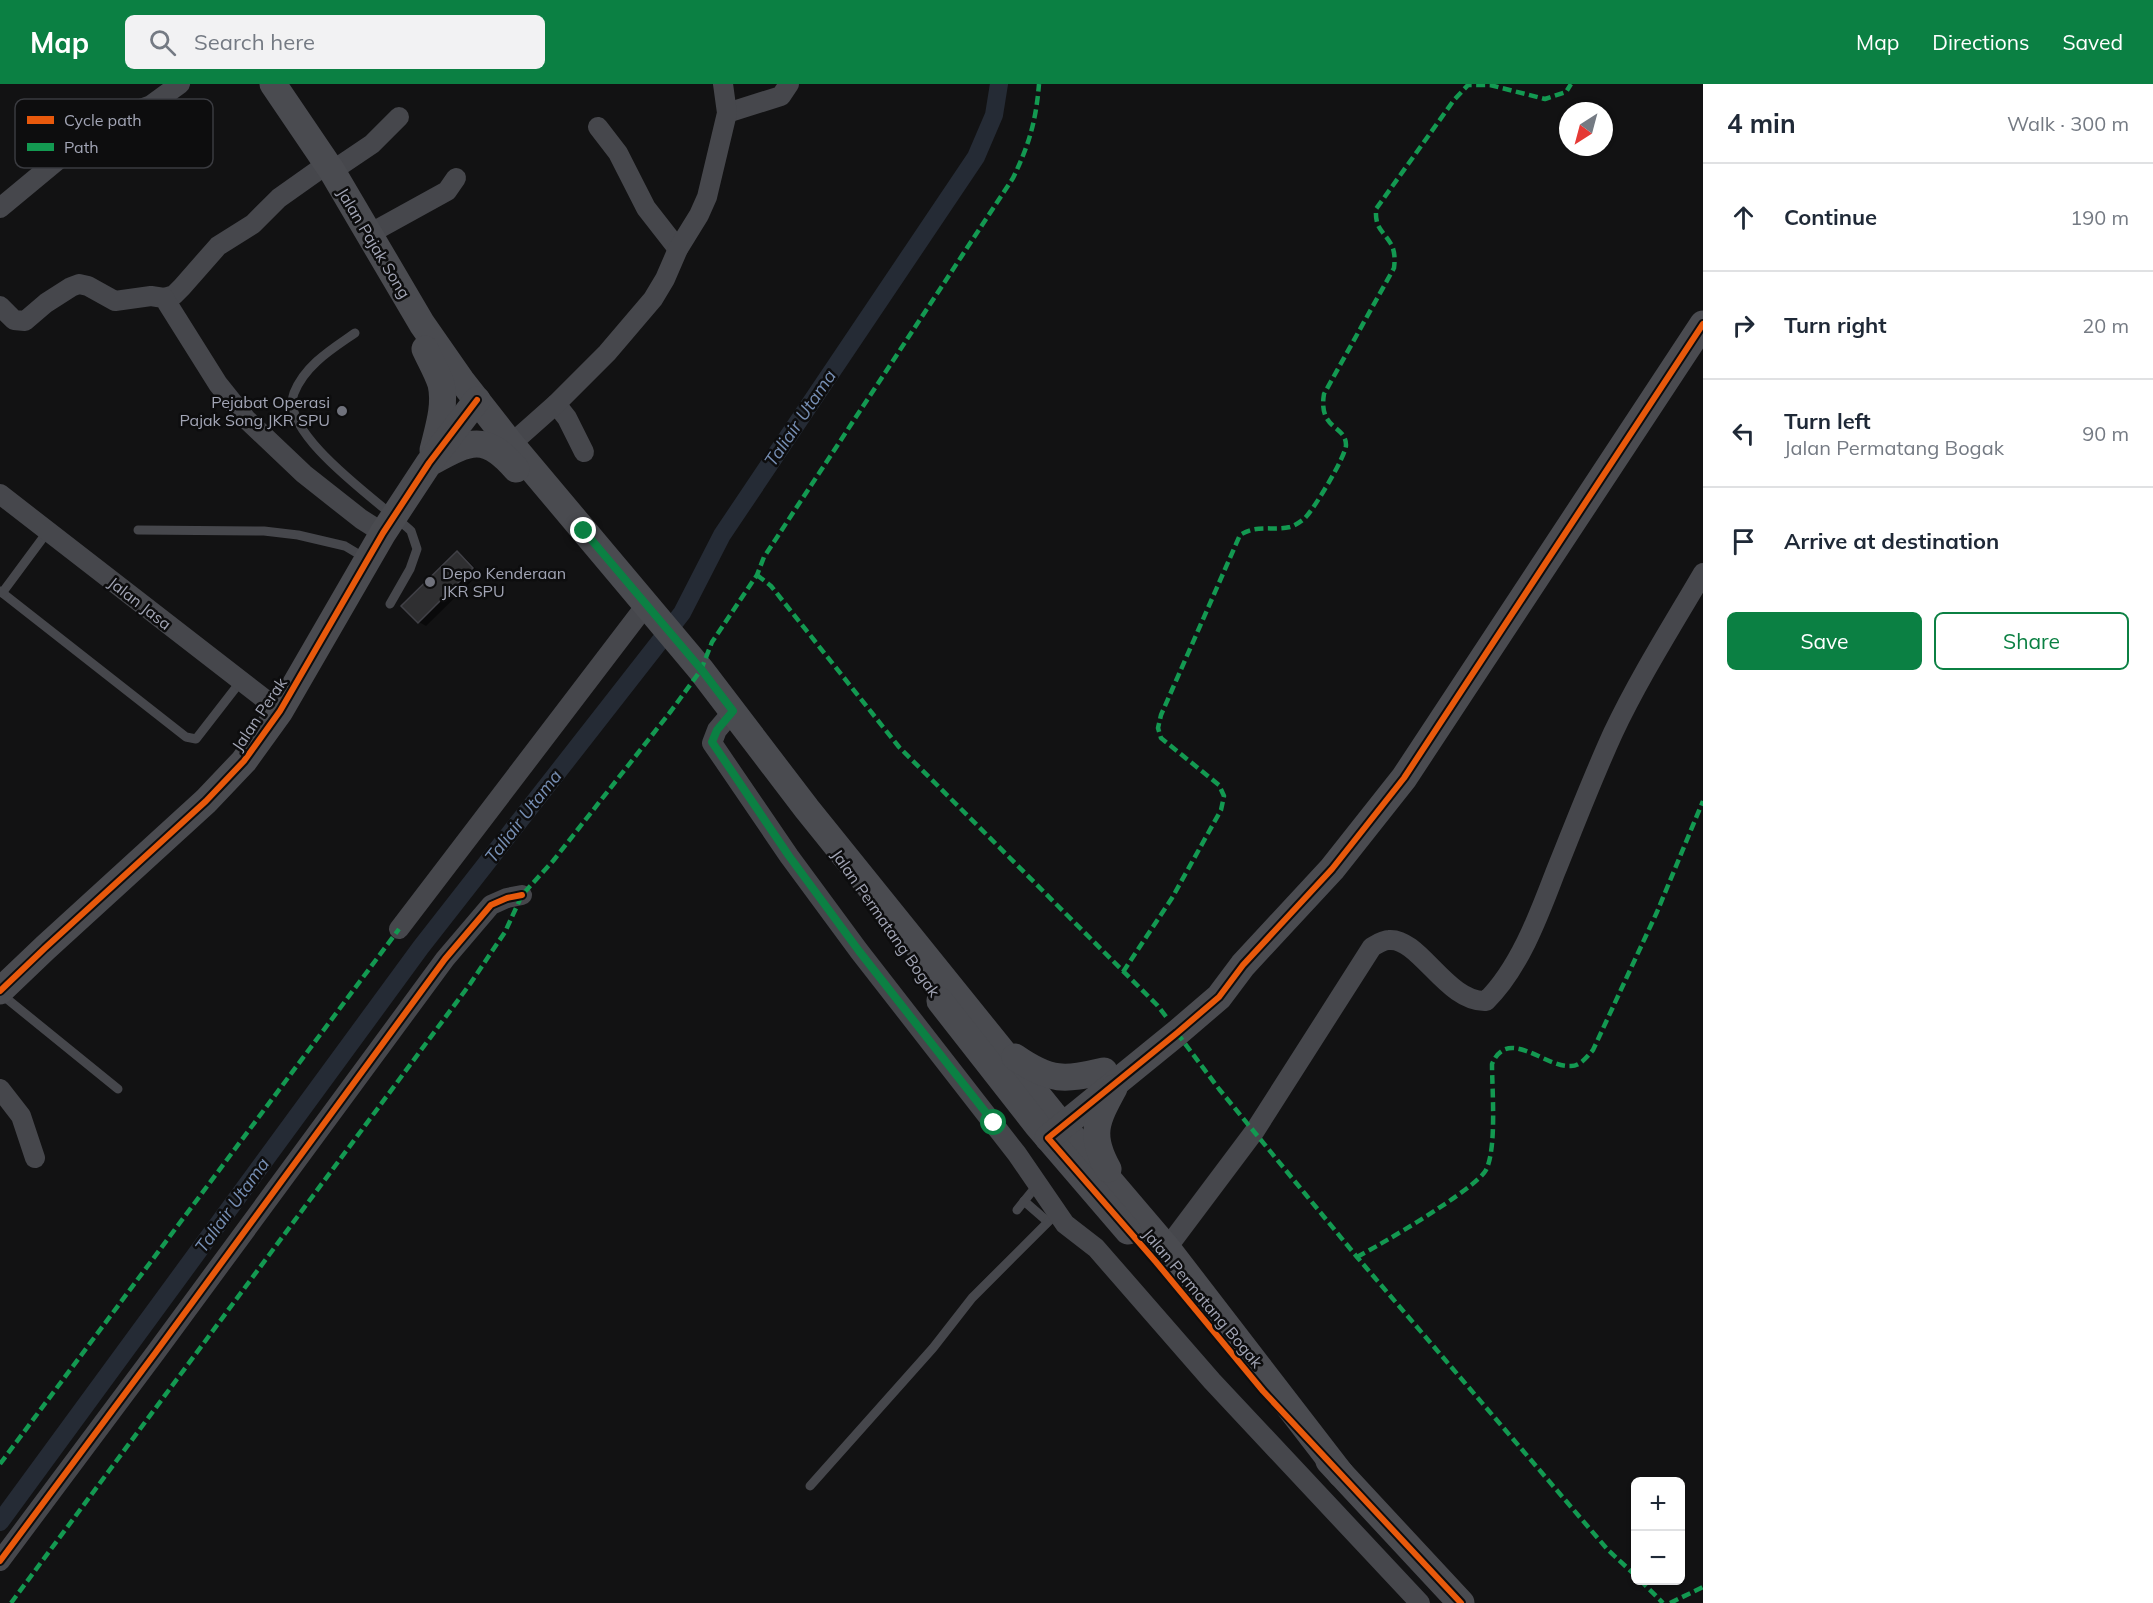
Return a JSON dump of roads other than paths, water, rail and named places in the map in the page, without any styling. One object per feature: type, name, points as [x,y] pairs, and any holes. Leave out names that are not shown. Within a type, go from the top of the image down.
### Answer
[{"type":"street","points":[[159,99],[180,84]]},
{"type":"street","name":"Jalan Pajak Song","points":[[273,84],[330,168],[422,324],[477,400]]},
{"type":"street","points":[[511,444],[556,404],[607,353],[653,299],[678,249],[699,215],[706,197],[727,113],[723,84]]},
{"type":"street","points":[[727,113],[781,96],[789,84]]},
{"type":"street","points":[[0,306],[14,320],[26,321],[46,303],[71,286],[79,284],[88,286],[115,301],[151,296],[164,298],[174,295],[218,246],[254,224],[279,198],[372,144],[399,117]]},
{"type":"street","points":[[598,127],[618,153],[646,208],[678,249]]},
{"type":"street","points":[[0,208],[48,168]]},
{"type":"street","points":[[369,234],[447,191],[456,178]]},
{"type":"street","points":[[164,298],[218,384],[246,419],[304,474],[361,519],[389,524]]},
{"type":"street","points":[[422,324],[421,340],[441,384],[442,400],[441,416],[429,463]]},
{"type":"street","points":[[1050,1125],[1110,1077],[1219,997],[1243,965],[1332,869],[1404,778],[1703,324]]},
{"type":"street","name":"Jalan Perak","points":[[0,992],[53,940],[206,801],[244,761],[280,711],[389,524],[429,463],[477,400]]},
{"type":"street","name":"Jalan Permatang Bogak","points":[[477,400],[511,444],[679,644],[807,809],[1000,1047],[1050,1125],[1263,1391],[1461,1603]]},
{"type":"street","points":[[556,404],[567,418],[584,452]]},
{"type":"street","points":[[429,463],[459,447],[477,444],[491,445],[507,457],[581,545],[603,565],[621,575]]},
{"type":"street","name":"Jalan Jasa","points":[[0,494],[280,711]]},
{"type":"street","points":[[1167,1248],[1254,1132],[1372,947],[1387,939],[1399,942],[1410,948],[1458,992],[1474,1001],[1486,1001],[1499,989],[1541,909],[1614,731],[1703,573]]},
{"type":"street","points":[[399,929],[650,610]]},
{"type":"street","points":[[733,711],[717,730],[712,742],[789,856],[859,951],[959,1077],[1038,1184],[1053,1216],[1096,1248],[1212,1381],[1420,1603]]},
{"type":"street","name":"Jalan Permatang Bogak","points":[[807,809],[877,915],[983,1058],[1124,1196],[1167,1248],[1341,1474]]},
{"type":"street","points":[[0,1562],[445,959],[491,905],[522,895]]},
{"type":"street","points":[[1000,1047],[1032,1069],[1049,1076],[1110,1077]]},
{"type":"street","points":[[1110,1077],[1097,1126],[1096,1139],[1100,1154],[1124,1196]]},
{"type":"street","points":[[0,1089],[21,1116],[35,1158]]},
{"type":"lane","points":[[355,333],[317,359],[293,394],[294,406],[303,432],[318,450],[356,485],[389,524],[411,531],[417,549],[410,569],[390,604]]},
{"type":"lane","points":[[138,530],[264,531],[298,535],[345,546],[367,559]]},
{"type":"lane","points":[[48,531],[1,592],[186,737],[196,739],[241,681]]},
{"type":"lane","points":[[0,992],[118,1089]]},
{"type":"lane","points":[[1017,1210],[1038,1184]]},
{"type":"lane","points":[[810,1486],[933,1348],[972,1298],[1053,1216],[1024,1202]]},
{"type":"waterway","name":"Taliair Utama","points":[[0,1522],[421,947],[682,613],[722,535],[976,157],[994,115],[999,84]]},
{"type":"place","name":"Pejabat Operasi Pajak Song JKR SPU","points":[[342,411]]},
{"type":"place","name":"Depo Kenderaan JKR SPU","points":[[430,582]]}]
